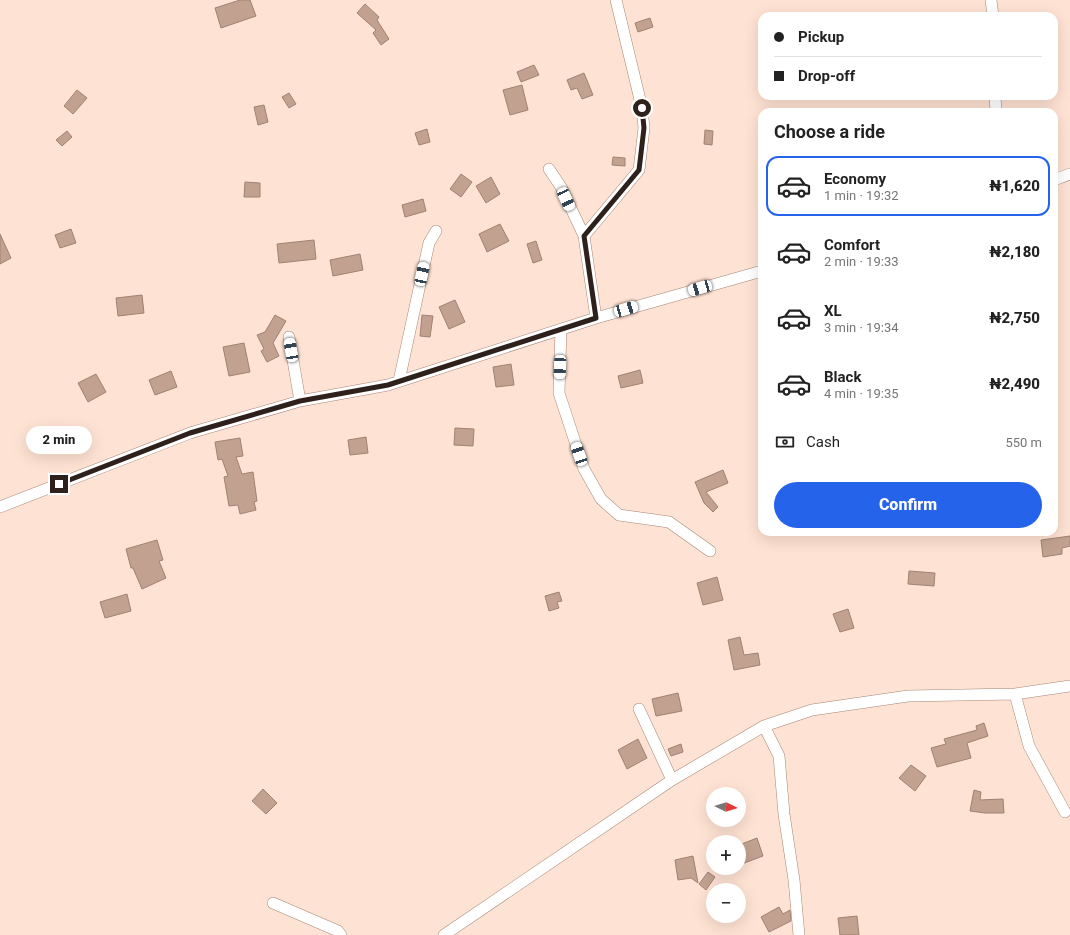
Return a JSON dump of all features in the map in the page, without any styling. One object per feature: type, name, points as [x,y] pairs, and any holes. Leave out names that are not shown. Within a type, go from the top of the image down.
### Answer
[{"type":"street","points":[[584,236],[639,170],[644,128],[642,108],[616,0]]},
{"type":"street","points":[[992,0],[993,12]]},
{"type":"street","points":[[549,169],[561,187],[584,236],[596,318]]},
{"type":"street","points":[[1058,178],[1070,174]]},
{"type":"street","points":[[399,381],[429,243],[436,231]]},
{"type":"street","points":[[0,508],[190,433],[300,401],[388,385],[596,318],[758,272]]},
{"type":"street","points":[[561,329],[559,393],[584,469],[601,500],[619,515],[669,522],[710,551]]},
{"type":"street","points":[[289,338],[300,401]]},
{"type":"street","points":[[444,935],[672,780],[764,726],[812,710],[908,696],[1015,694],[1070,686]]},
{"type":"street","points":[[1015,694],[1029,746],[1065,812]]},
{"type":"street","points":[[639,709],[672,780]]},
{"type":"street","points":[[764,726],[779,756],[784,814],[794,880],[799,935]]},
{"type":"street","points":[[273,903],[338,931],[341,935]]},
{"type":"building","points":[[240,0],[250,0],[256,16],[221,28],[215,8]]},
{"type":"building","points":[[365,4],[379,17],[377,20],[389,39],[381,45],[373,33],[376,30],[357,13]]},
{"type":"building","points":[[650,18],[653,27],[638,32],[635,23]]},
{"type":"building","points":[[534,65],[539,75],[521,82],[517,72]]},
{"type":"building","points":[[584,73],[593,95],[582,99],[577,88],[571,90],[567,80]]},
{"type":"building","points":[[522,85],[528,110],[510,115],[503,90]]},
{"type":"building","points":[[77,90],[87,98],[73,114],[64,106]]},
{"type":"building","points":[[289,93],[296,104],[289,108],[282,97]]},
{"type":"building","points":[[264,105],[268,122],[258,125],[254,107]]},
{"type":"building","points":[[427,129],[430,142],[419,145],[415,133]]},
{"type":"building","points":[[705,130],[713,131],[712,145],[704,144]]},
{"type":"building","points":[[67,131],[72,137],[62,146],[56,140]]},
{"type":"building","points":[[613,157],[625,158],[625,166],[612,165]]},
{"type":"building","points":[[461,174],[472,182],[461,197],[450,189]]},
{"type":"building","points":[[491,177],[500,194],[486,203],[476,186]]},
{"type":"building","points":[[245,182],[260,183],[260,197],[244,197]]},
{"type":"building","points":[[423,199],[426,211],[405,217],[402,205]]},
{"type":"building","points":[[500,224],[509,241],[487,252],[479,234]]},
{"type":"building","points":[[71,229],[76,243],[60,248],[55,235]]},
{"type":"building","points":[[0,234],[11,258],[0,264]]},
{"type":"building","points":[[314,240],[316,259],[279,263],[277,244]]},
{"type":"building","points":[[536,241],[542,260],[533,263],[527,244]]},
{"type":"building","points":[[360,254],[363,270],[333,276],[330,260]]},
{"type":"building","points":[[142,295],[144,313],[118,316],[116,298]]},
{"type":"building","points":[[455,300],[465,322],[449,329],[439,307]]},
{"type":"building","points":[[275,315],[286,321],[273,343],[279,356],[267,362],[261,351],[264,349],[257,335],[265,332]]},
{"type":"building","points":[[422,315],[433,316],[430,337],[420,336]]},
{"type":"building","points":[[244,343],[250,372],[229,376],[223,347]]},
{"type":"building","points":[[511,364],[514,385],[496,387],[493,367]]},
{"type":"building","points":[[640,370],[643,383],[621,388],[618,376]]},
{"type":"building","points":[[171,371],[177,387],[155,395],[149,380]]},
{"type":"building","points":[[96,374],[106,392],[88,402],[78,383]]},
{"type":"building","points":[[455,428],[474,429],[473,446],[454,445]]},
{"type":"building","points":[[366,437],[368,453],[350,455],[348,440]]},
{"type":"building","points":[[240,438],[243,456],[236,457],[242,474],[253,472],[257,501],[254,502],[256,510],[240,514],[238,505],[229,506],[224,477],[228,476],[222,459],[218,460],[215,442]]},
{"type":"building","points":[[723,470],[728,483],[706,492],[718,507],[713,512],[704,503],[695,482]]},
{"type":"building","points":[[1070,536],[1070,546],[1062,548],[1062,554],[1043,557],[1041,540]]},
{"type":"building","points":[[157,540],[163,560],[159,561],[166,578],[142,589],[133,568],[131,568],[126,549]]},
{"type":"building","points":[[909,571],[935,573],[934,586],[908,584]]},
{"type":"building","points":[[717,577],[723,600],[703,605],[697,583]]},
{"type":"building","points":[[559,592],[562,601],[557,602],[559,608],[549,611],[545,596]]},
{"type":"building","points":[[127,594],[131,611],[105,618],[100,602]]},
{"type":"building","points":[[848,609],[854,628],[840,632],[833,614]]},
{"type":"building","points":[[740,637],[744,655],[758,653],[760,665],[734,670],[728,640]]},
{"type":"building","points":[[678,693],[682,711],[656,716],[652,699]]},
{"type":"building","points":[[984,723],[988,736],[967,743],[971,758],[937,767],[931,748],[946,744],[944,739],[977,730],[976,726]]},
{"type":"building","points":[[638,739],[647,758],[627,769],[618,750]]},
{"type":"building","points":[[681,744],[683,752],[671,756],[668,749]]},
{"type":"building","points":[[911,765],[926,776],[915,791],[899,778]]},
{"type":"building","points":[[263,789],[277,803],[266,814],[252,801]]},
{"type":"building","points":[[974,790],[981,792],[980,800],[1003,799],[1004,813],[970,811]]},
{"type":"building","points":[[757,838],[763,856],[746,862],[746,842]]},
{"type":"building","points":[[693,856],[698,883],[691,878],[678,880],[675,860]]},
{"type":"building","points":[[706,875],[712,875],[715,877],[711,883],[706,883],[706,890],[699,884]]},
{"type":"building","points":[[779,907],[783,914],[790,910],[791,921],[769,932],[761,917]]},
{"type":"building","points":[[857,916],[859,935],[840,935],[838,918]]},
{"type":"route","points":[[59,484],[190,433],[300,401],[388,385],[596,318],[584,236],[639,170],[644,128],[642,108]]}]
